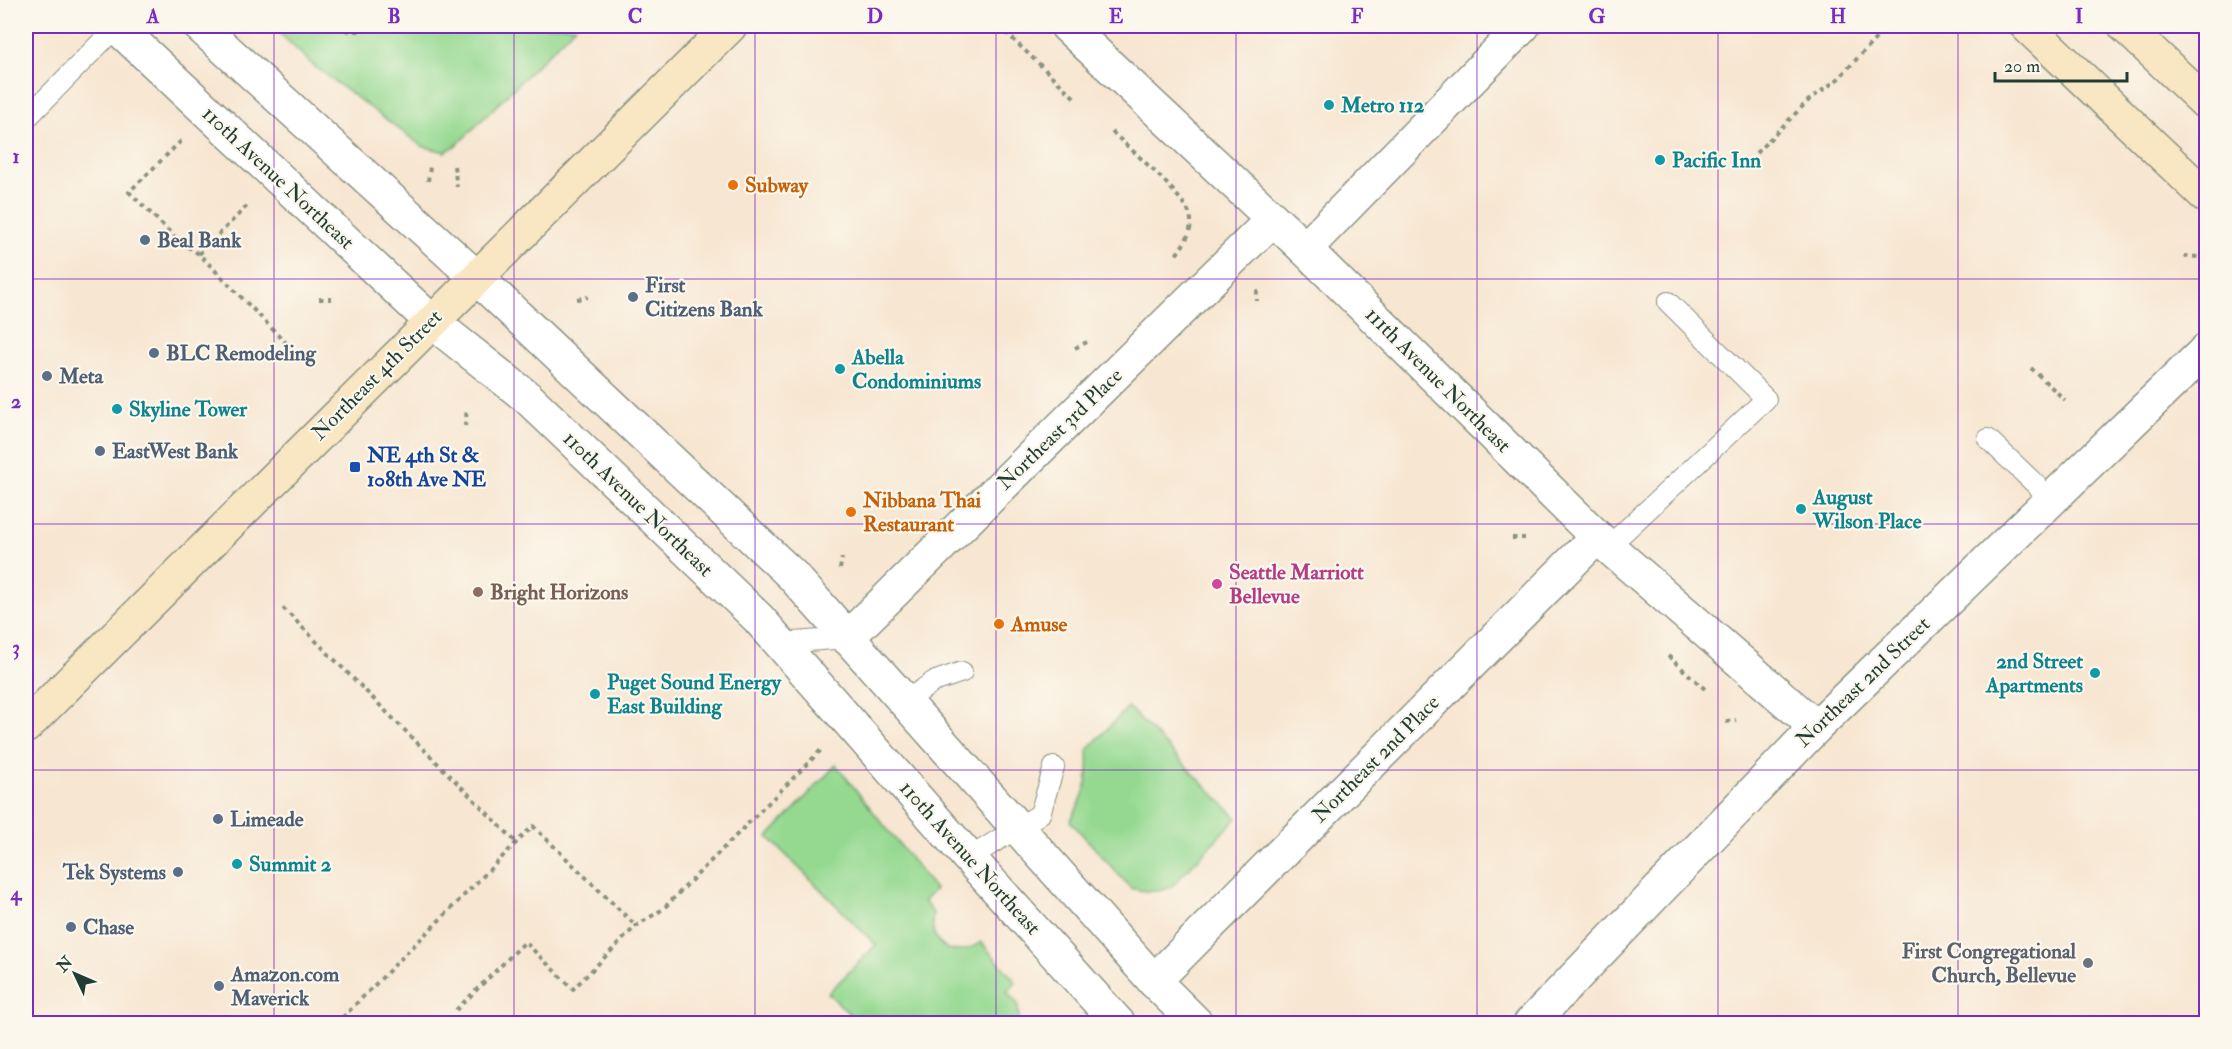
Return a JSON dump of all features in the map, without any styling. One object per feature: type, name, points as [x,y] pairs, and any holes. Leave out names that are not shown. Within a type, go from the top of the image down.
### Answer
[{"type":"main road","name":"Northeast 4th Street","points":[[26,726],[730,26]]},
{"type":"main road","points":[[2027,26],[2206,196]]},
{"type":"main road","points":[[2124,26],[2206,103]]},
{"type":"street","name":"110th Avenue Northeast","points":[[116,26],[431,321],[528,398],[758,618],[1116,1023]]},
{"type":"street","points":[[200,26],[476,277],[792,575],[1154,981],[1197,1023]]},
{"type":"street","name":"111th Avenue Northeast","points":[[1067,26],[1305,249],[1603,541],[1816,727]]},
{"type":"street","points":[[1305,249],[1524,26]]},
{"type":"street","name":"Northeast 3rd Place","points":[[847,638],[1273,219]]},
{"type":"street","name":"Northeast 2nd Street","points":[[1530,1023],[1816,727],[2206,350]]},
{"type":"street","name":"Northeast 2nd Place","points":[[1154,981],[1603,541]]},
{"type":"lane","points":[[26,119],[116,26]]},
{"type":"lane","points":[[1603,541],[1766,399],[1668,302]]},
{"type":"lane","points":[[1988,439],[2052,500]]},
{"type":"lane","points":[[781,643],[847,638]]},
{"type":"lane","points":[[905,702],[933,682],[962,672]]},
{"type":"lane","points":[[969,858],[1040,814],[1054,767]]},
{"type":"path","points":[[274,27],[281,26]]},
{"type":"path","points":[[337,26],[349,31],[358,31],[358,26]]},
{"type":"path","points":[[999,26],[1077,99]]},
{"type":"path","points":[[1756,153],[1809,100],[1838,79],[1880,34],[1883,26]]},
{"type":"path","points":[[1112,132],[1180,198],[1190,211],[1191,221],[1197,226]]},
{"type":"path","points":[[181,141],[129,192],[180,242],[199,254],[289,346]]},
{"type":"path","points":[[454,166],[457,187]]},
{"type":"path","points":[[199,254],[249,204]]},
{"type":"path","points":[[2184,256],[2199,256]]},
{"type":"path","points":[[577,299],[588,297]]},
{"type":"path","points":[[319,299],[331,299]]},
{"type":"path","points":[[2031,368],[2065,400]]},
{"type":"path","points":[[465,426],[466,409]]},
{"type":"path","points":[[1512,538],[1526,538]]},
{"type":"path","points":[[840,570],[842,558]]},
{"type":"path","points":[[283,608],[517,843]]},
{"type":"path","points":[[1726,722],[1736,720]]},
{"type":"path","points":[[456,1010],[525,942],[573,989],[636,926],[663,909],[811,760]]},
{"type":"path","points":[[336,1023],[533,826],[636,926]]},
{"type":"green space","points":[[272,26],[576,26],[457,145],[445,152],[422,146],[314,66]]},
{"type":"green space","points":[[1128,707],[1237,818],[1171,887],[1156,891],[1131,888],[1070,821],[1086,786],[1088,749]]},
{"type":"green space","points":[[836,765],[935,889],[924,901],[933,913],[934,935],[939,942],[952,950],[961,950],[971,948],[981,942],[1016,982],[1007,992],[1018,1004],[1019,1020],[1016,1023],[859,1023],[828,993],[876,945],[768,837]]},
{"type":"place","name":"Metro 112","points":[[1329,105]]},
{"type":"place","name":"Pacific Inn","points":[[1660,160]]},
{"type":"place","name":"Subway","points":[[733,185]]},
{"type":"place","name":"Beal Bank","points":[[145,240]]},
{"type":"place","name":"First Citizens Bank","points":[[633,297]]},
{"type":"place","name":"BLC Remodeling","points":[[154,353]]},
{"type":"place","name":"Abella Condominiums","points":[[840,369]]},
{"type":"place","name":"Meta","points":[[47,376]]},
{"type":"place","name":"Skyline Tower","points":[[117,409]]},
{"type":"place","name":"EastWest Bank","points":[[100,451]]},
{"type":"place","name":"NE 4th St & 108th Ave NE","points":[[355,467]]},
{"type":"place","name":"August Wilson Place","points":[[1801,509]]},
{"type":"place","name":"Nibbana Thai Restaurant","points":[[851,512]]},
{"type":"place","name":"Seattle Marriott Bellevue","points":[[1217,584]]},
{"type":"place","name":"Bright Horizons","points":[[478,592]]},
{"type":"place","name":"Amuse","points":[[999,624]]},
{"type":"place","name":"2nd Street Apartments","points":[[2095,673]]},
{"type":"place","name":"Puget Sound Energy East Building","points":[[595,694]]},
{"type":"place","name":"Limeade","points":[[218,819]]},
{"type":"place","name":"Summit 2","points":[[237,864]]},
{"type":"place","name":"Tek Systems","points":[[178,872]]},
{"type":"place","name":"Chase","points":[[71,927]]},
{"type":"place","name":"First Congregational Church, Bellevue","points":[[2088,963]]},
{"type":"place","name":"Amazon.com Maverick","points":[[219,986]]}]
